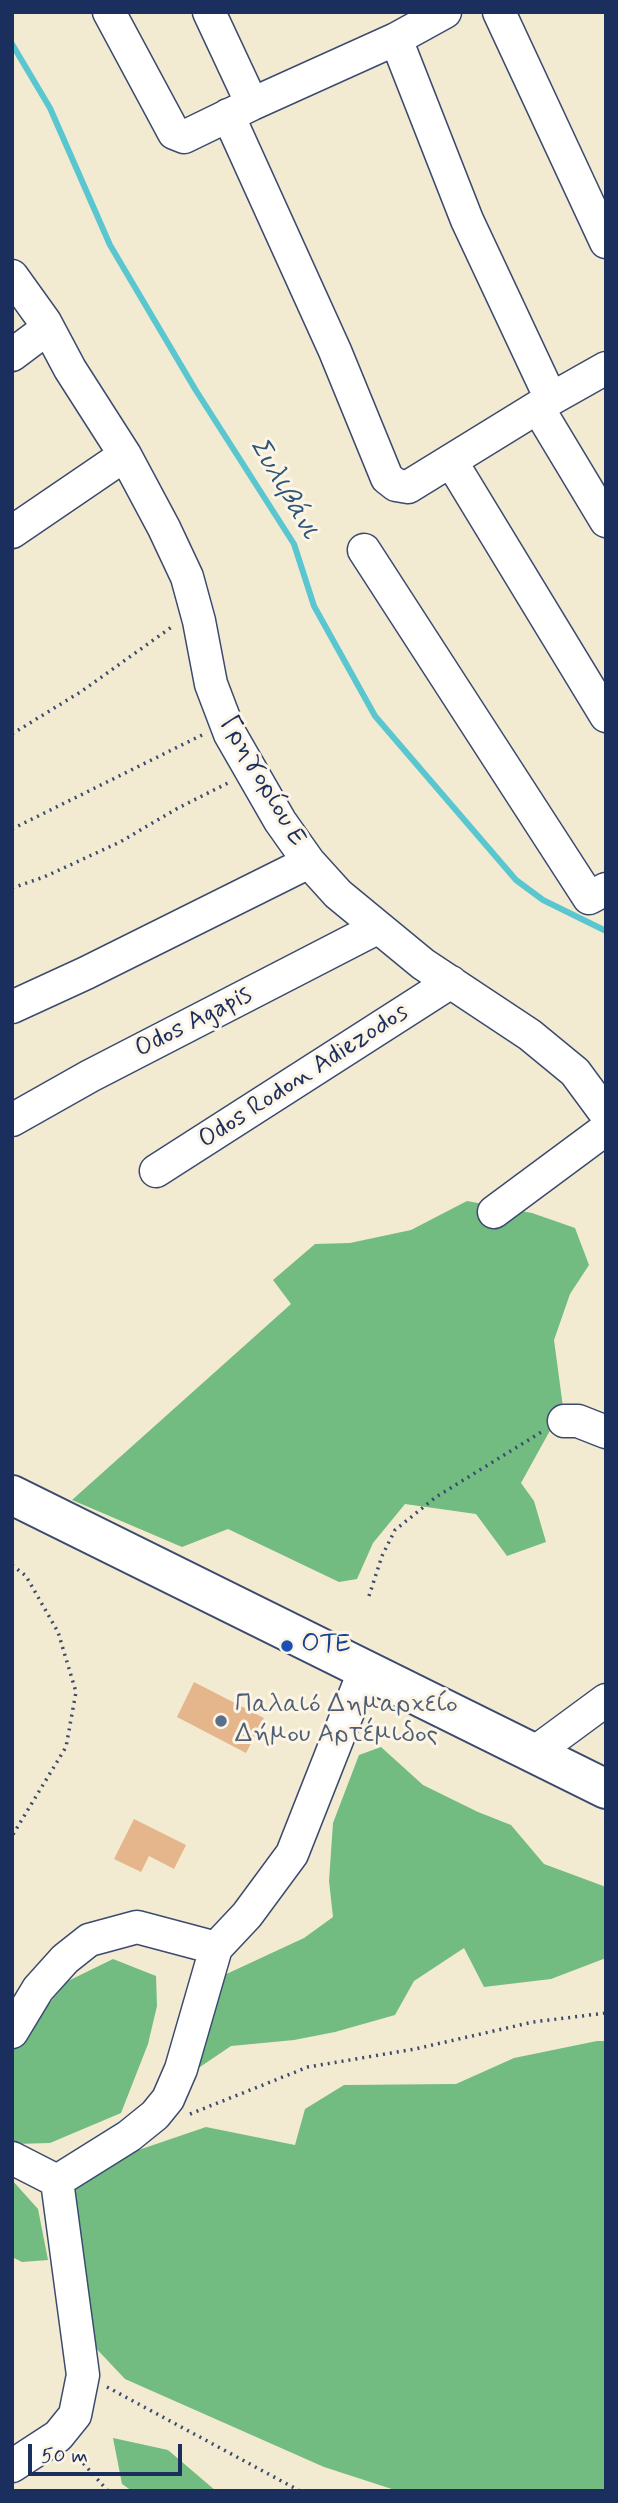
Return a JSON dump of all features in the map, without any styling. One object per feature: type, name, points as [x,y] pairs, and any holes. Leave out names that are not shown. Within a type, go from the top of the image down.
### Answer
[{"type":"main road","points":[[12,1495],[606,1789]]},
{"type":"street","points":[[109,12],[174,133],[184,138],[240,109],[396,39],[445,12]]},
{"type":"street","points":[[209,12],[240,109],[387,478],[396,485],[408,487],[606,368]]},
{"type":"street","points":[[499,12],[606,242]]},
{"type":"street","points":[[396,39],[467,220],[545,403],[606,521]]},
{"type":"street","name":"Γρηγορίου Ε","points":[[12,276],[48,328],[70,369],[125,455],[170,540],[187,577],[211,684],[226,723],[280,821],[309,862],[338,894],[377,928],[530,1035],[575,1072],[606,1114]]},
{"type":"street","points":[[12,355],[48,328]]},
{"type":"street","points":[[12,532],[125,455]]},
{"type":"street","points":[[451,461],[606,716]]},
{"type":"street","points":[[364,550],[589,898],[606,888]]},
{"type":"street","points":[[12,1007],[309,862]]},
{"type":"street","name":"Odos Agapis","points":[[12,1120],[90,1076],[377,928]]},
{"type":"street","name":"Odos Rodon Adiezodos","points":[[156,1171],[451,982]]},
{"type":"street","points":[[494,1212],[606,1129]]},
{"type":"street","points":[[564,1421],[578,1421],[606,1432]]},
{"type":"street","points":[[57,2181],[129,2136],[155,2115],[168,2099],[181,2069],[216,1948],[247,1915],[292,1854],[365,1669]]},
{"type":"street","points":[[534,1754],[606,1700]]},
{"type":"street","points":[[12,2032],[38,1989],[65,1959],[89,1940],[138,1927],[216,1948]]},
{"type":"street","points":[[12,2158],[57,2181]]},
{"type":"street","points":[[12,2466],[58,2436],[75,2415],[83,2375],[57,2181]]},
{"type":"path","points":[[12,734],[82,691],[196,610]]},
{"type":"path","points":[[12,829],[226,723]]},
{"type":"path","points":[[12,888],[44,877],[120,842],[178,808],[251,772]]},
{"type":"path","points":[[369,1596],[382,1556],[395,1530],[436,1497],[537,1434],[564,1421]]},
{"type":"path","points":[[12,1565],[26,1576],[58,1632],[76,1692],[66,1747],[12,1836]]},
{"type":"path","points":[[155,2115],[171,2120],[308,2067],[415,2049],[533,2022],[606,2012]]},
{"type":"path","points":[[83,2375],[300,2491]]},
{"type":"path","points":[[58,2436],[108,2491]]},
{"type":"green space","points":[[467,1201],[532,1213],[575,1228],[589,1265],[570,1294],[554,1340],[563,1407],[521,1483],[534,1501],[546,1542],[507,1556],[476,1514],[405,1504],[373,1543],[357,1579],[339,1582],[228,1529],[182,1547],[72,1500],[291,1304],[273,1280],[315,1244],[350,1243],[411,1230]]},
{"type":"green space","points":[[381,1747],[423,1785],[511,1825],[544,1864],[606,1887],[606,1958],[551,1979],[484,1987],[464,1948],[414,1981],[395,2015],[294,2040],[231,2046],[194,2071],[220,1977],[304,1938],[333,1917],[329,1881],[333,1823],[359,1755]]},
{"type":"green space","points":[[113,1959],[156,1976],[157,2006],[148,2044],[121,2113],[50,2143],[15,2144],[12,2142],[12,2053],[22,2036],[68,1981]]},
{"type":"green space","points":[[606,2041],[606,2491],[398,2491],[324,2467],[125,2379],[91,2343],[70,2209],[74,2172],[206,2127],[295,2145],[305,2109],[344,2085],[456,2084],[514,2058]]},
{"type":"green space","points":[[12,2180],[38,2209],[48,2260],[22,2262],[12,2257]]},
{"type":"green space","points":[[113,2438],[168,2450],[216,2491],[132,2491],[122,2484]]},
{"type":"building","points":[[194,1682],[264,1718],[246,1753],[177,1717]]},
{"type":"building","points":[[134,1819],[186,1845],[174,1869],[149,1856],[141,1872],[114,1859]]},
{"type":"waterway","name":"Συλιβάνι","points":[[12,44],[50,108],[110,245],[195,389],[294,544],[314,606],[375,716],[516,880],[543,900],[606,931]]},
{"type":"place","name":"ΟΤΕ","points":[[287,1646]]},
{"type":"place","name":"Παλαιό Δημαρχείο Δήμου Αρτέμιδος","points":[[221,1721]]}]
